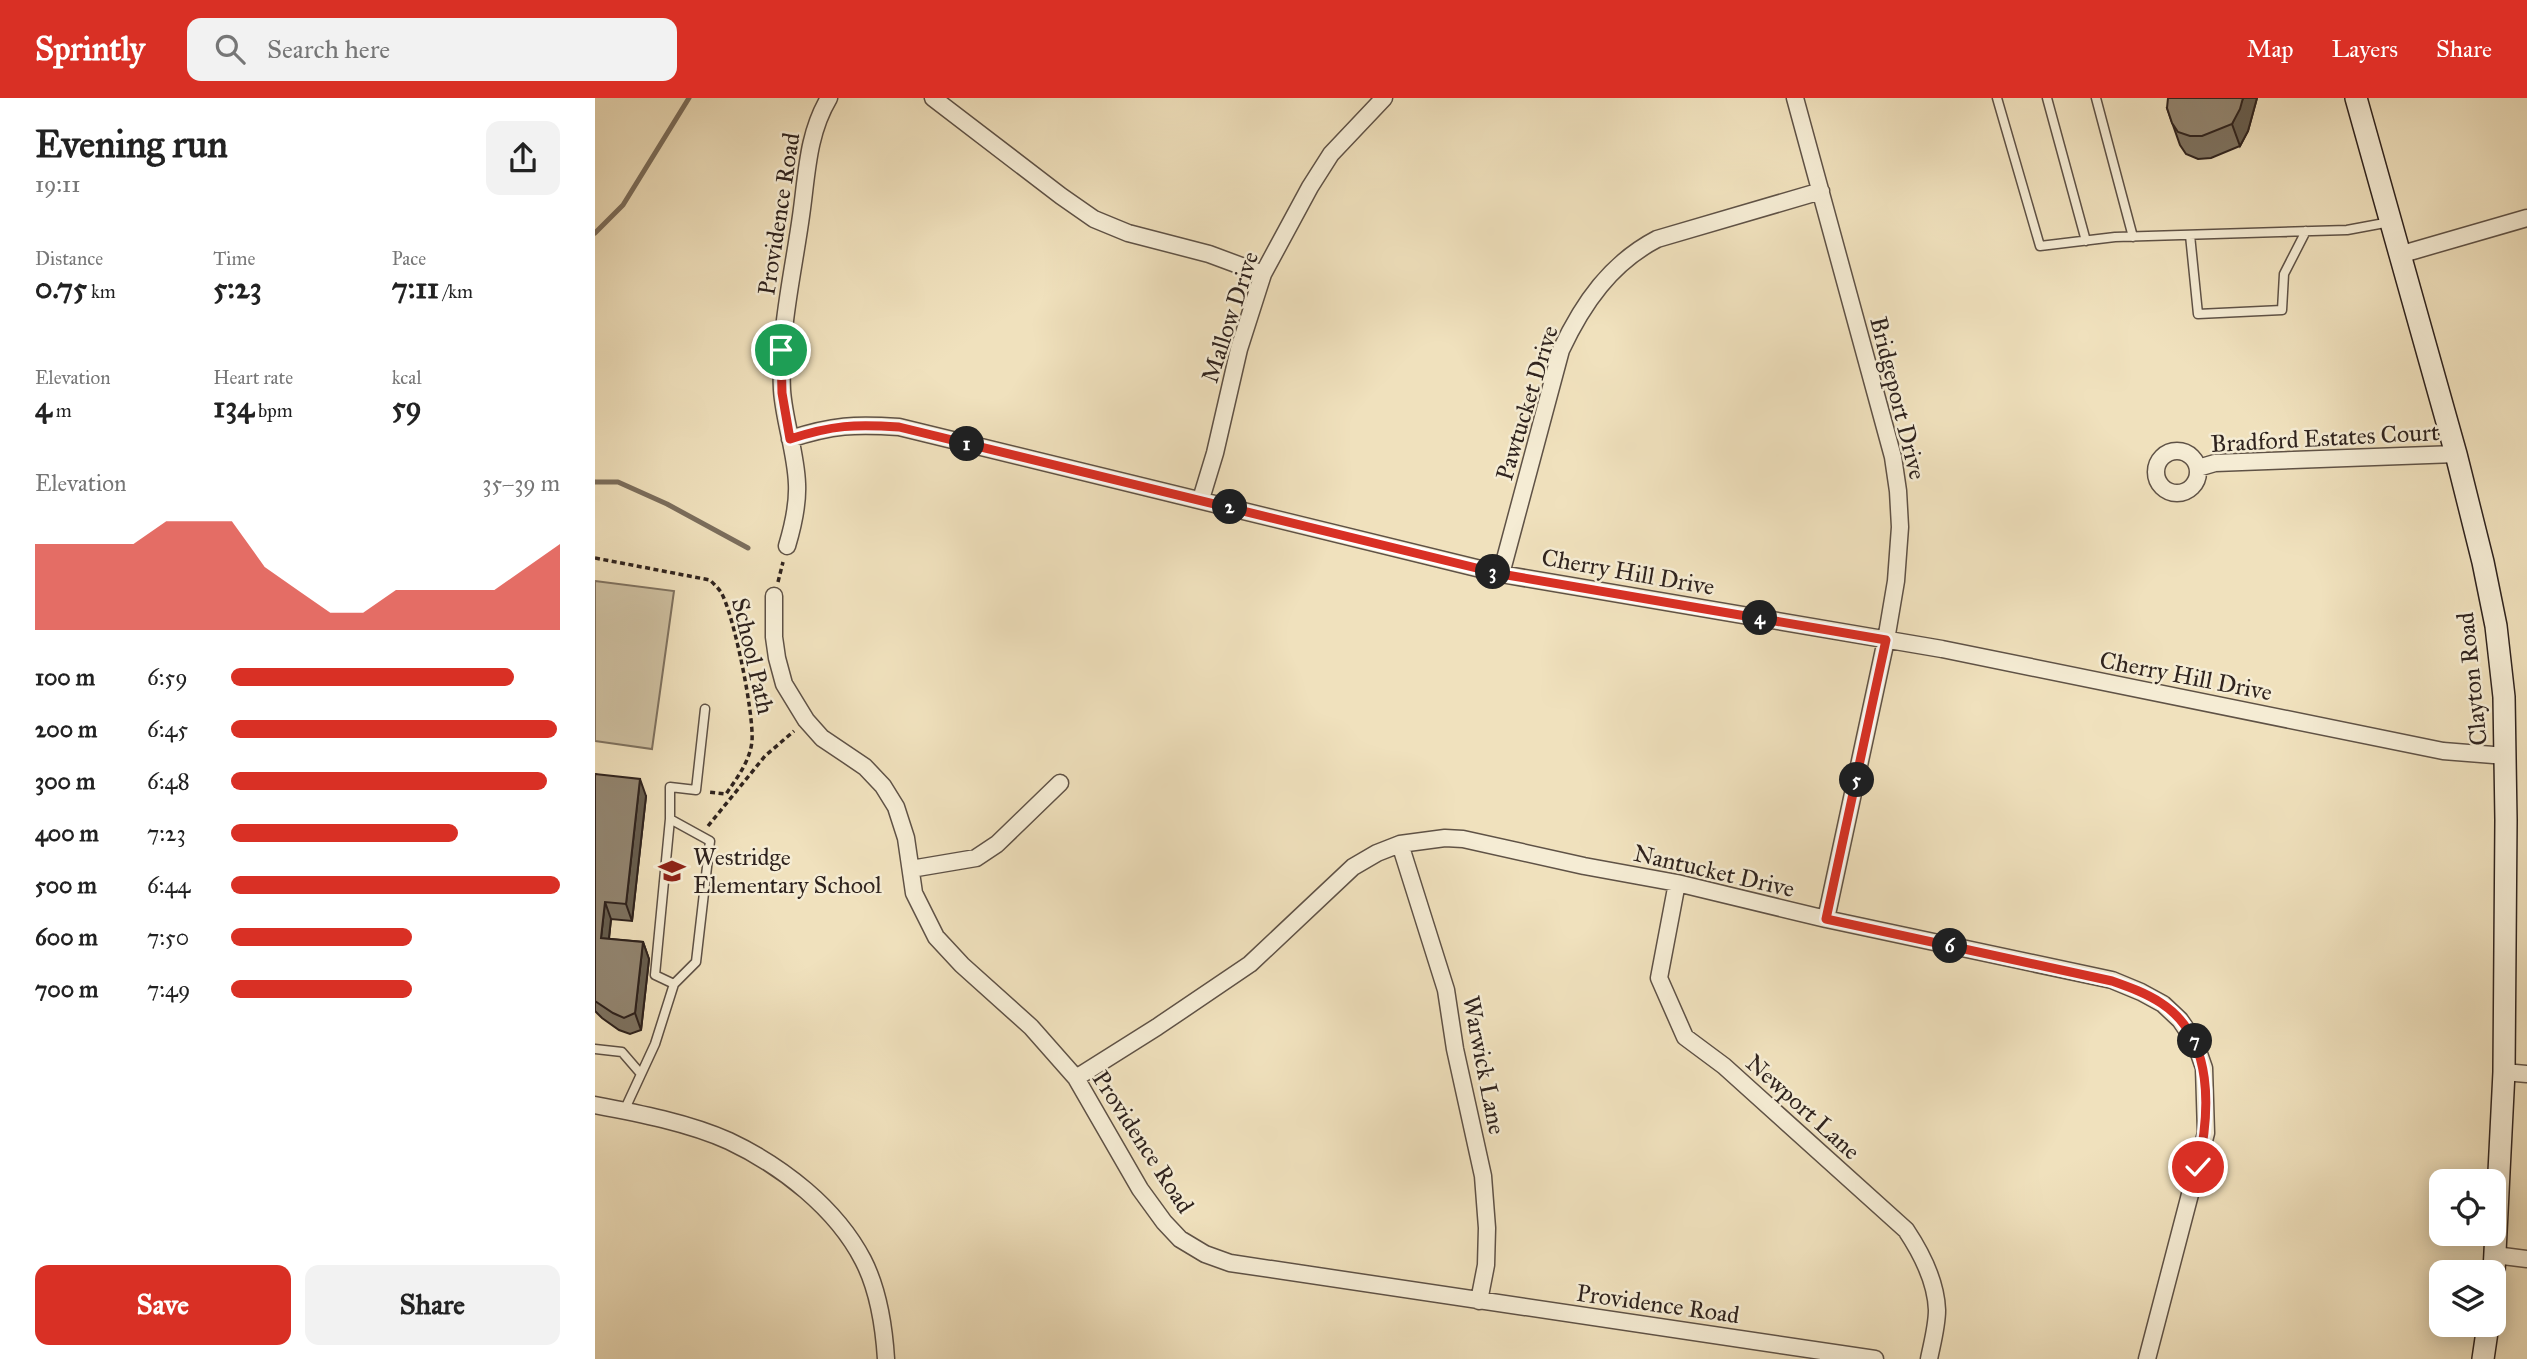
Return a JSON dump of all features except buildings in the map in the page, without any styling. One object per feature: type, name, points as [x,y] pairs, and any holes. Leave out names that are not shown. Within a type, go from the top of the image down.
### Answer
[{"type":"main road","name":"Clayton Road","points":[[2355,98],[2456,454],[2496,626],[2504,697],[2506,756],[2504,1072],[2494,1260]]},
{"type":"main road","points":[[2483,1359],[2486,1337]]},
{"type":"street","name":"Providence Road","points":[[786,547],[796,512],[797,483],[782,393],[783,337],[811,141],[822,109],[829,98]]},
{"type":"street","points":[[933,98],[1061,197],[1094,219],[1128,233],[1209,254],[1263,274]]},
{"type":"street","name":"Mallow Drive","points":[[1201,499],[1215,453],[1239,349],[1263,274],[1331,154],[1384,98]]},
{"type":"street","name":"Bridgeport Drive","points":[[1795,98],[1893,457],[1901,527],[1896,581],[1886,640],[1826,919]]},
{"type":"street","name":"Pawtucket Drive","points":[[1501,574],[1561,350],[1574,323],[1602,282],[1620,263],[1657,239],[1821,191]]},
{"type":"street","points":[[2399,255],[2527,218]]},
{"type":"street","name":"Cherry Hill Drive","points":[[790,439],[825,427],[863,424],[899,427],[1501,574],[1942,649],[2442,751],[2506,756]]},
{"type":"street","name":"Bradford Estates Court","points":[[2198,468],[2215,463],[2456,454]]},
{"type":"street","name":"Providence Road","points":[[774,596],[777,658],[784,684],[806,720],[822,738],[865,767],[883,786],[896,807],[903,827],[915,893],[936,937],[962,965],[1031,1027],[1076,1078],[1140,1189],[1180,1239],[1205,1254],[1230,1263],[1875,1359]]},
{"type":"street","points":[[911,869],[976,858],[997,844],[1060,783]]},
{"type":"street","name":"Nantucket Drive","points":[[1076,1078],[1250,964],[1353,867],[1400,844],[1445,838],[1463,839],[1677,883],[1826,919],[2112,981],[2164,1004],[2180,1020],[2195,1042],[2204,1068],[2206,1133],[2147,1359]]},
{"type":"street","name":"Warwick Lane","points":[[1400,844],[1446,990],[1455,1049],[1483,1177],[1487,1228],[1486,1265],[1479,1301]]},
{"type":"street","name":"Newport Lane","points":[[1677,883],[1659,978],[1685,1037],[1724,1066],[1906,1230],[1923,1256],[1933,1285],[1937,1311],[1929,1359]]},
{"type":"street","points":[[2504,1072],[2527,1073]]},
{"type":"street","points":[[595,1105],[650,1115],[728,1140],[778,1168],[813,1198],[841,1228],[863,1261],[877,1300],[886,1359]]},
{"type":"street","points":[[2506,1262],[2527,1259]]},
{"type":"lane","points":[[1997,98],[2040,246],[2115,237],[2347,230],[2390,222]]},
{"type":"lane","points":[[2047,98],[2086,241]]},
{"type":"lane","points":[[2097,98],[2133,237]]},
{"type":"lane","points":[[2190,235],[2198,314],[2282,310],[2284,274],[2306,231]]},
{"type":"lane","points":[[674,984],[655,975],[670,819],[670,787],[696,790],[705,709]]},
{"type":"lane","points":[[624,1111],[656,1044],[674,984],[696,962],[710,841],[670,819]]},
{"type":"lane","points":[[595,1049],[622,1052],[641,1074]]},
{"type":"path","name":"School Path","points":[[595,558],[710,580],[720,590],[726,604],[747,691],[752,742],[747,757],[726,794],[708,792]]},
{"type":"path","points":[[704,830],[765,756],[806,720]]},
{"type":"shaded area","points":[[595,581],[674,591],[652,749],[595,741]]},
{"type":"waterway","points":[[595,233],[623,205],[689,98]]},
{"type":"waterway","points":[[595,482],[618,482],[667,504],[748,548]]},
{"type":"place","name":"Westridge Elementary School","points":[[672,871]]},
{"type":"route","points":[[781,350],[782,393],[790,439],[825,427],[863,424],[899,427],[1501,574],[1886,640],[1826,919],[2112,981],[2164,1004],[2180,1020],[2195,1042],[2204,1068],[2206,1133],[2198,1167]]}]
